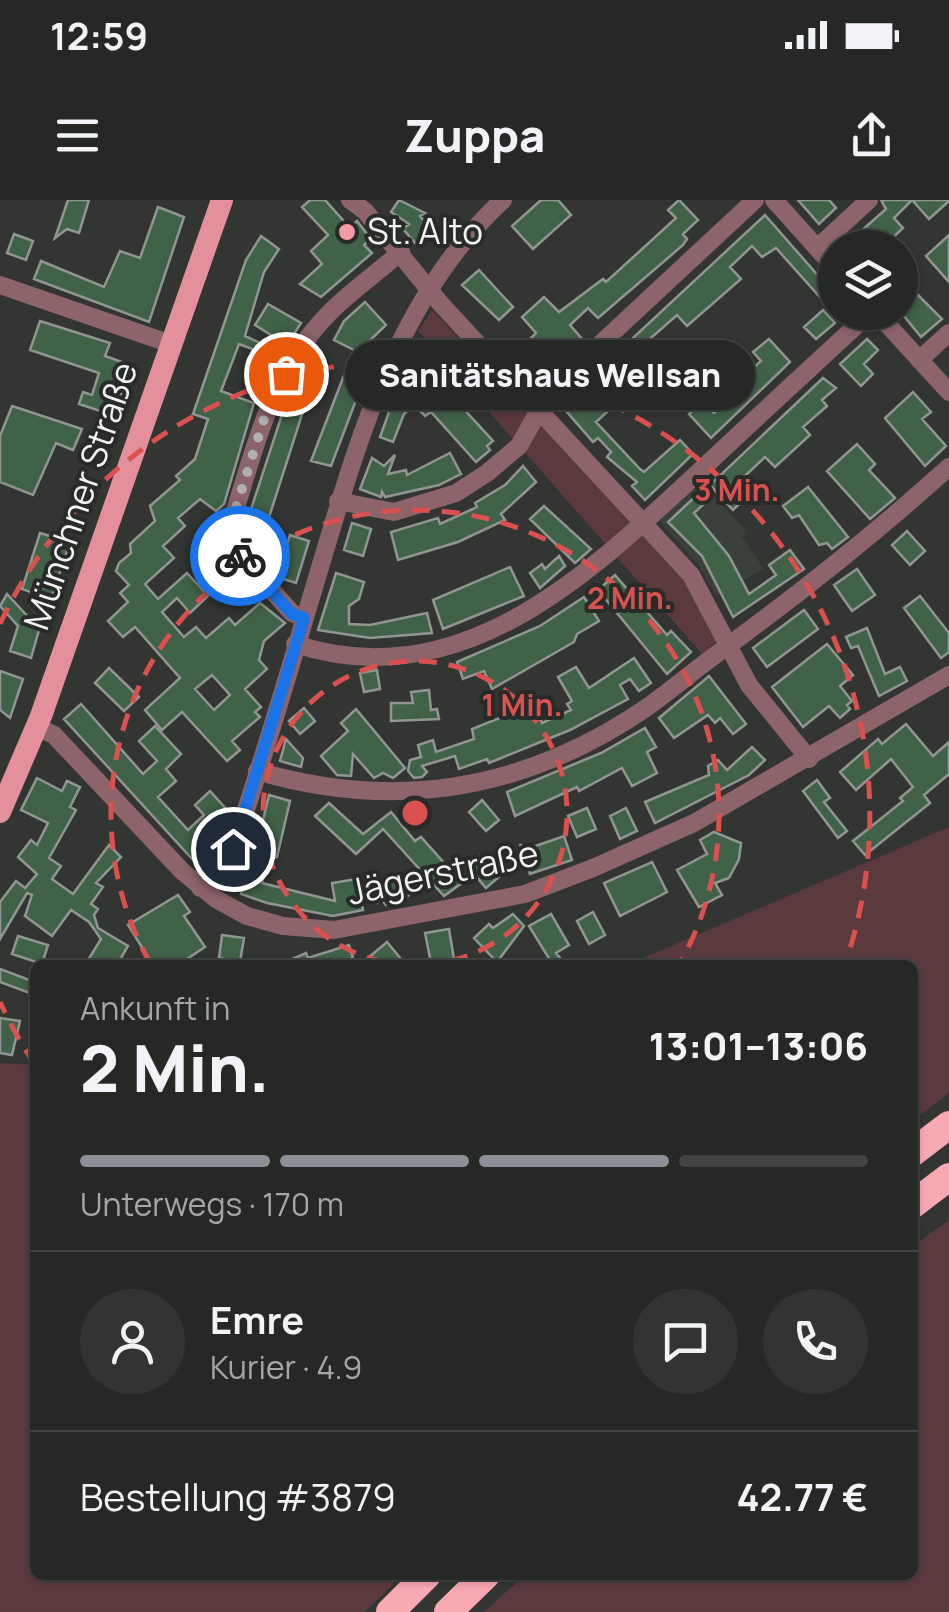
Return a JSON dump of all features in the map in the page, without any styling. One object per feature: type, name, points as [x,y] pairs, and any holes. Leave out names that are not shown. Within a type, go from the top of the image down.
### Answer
[{"type":"highway","points":[[918,1148],[949,1125]]},
{"type":"highway","points":[[918,1201],[949,1178]]},
{"type":"highway","points":[[390,1612],[422,1580]]},
{"type":"highway","points":[[448,1612],[481,1580]]},
{"type":"main road","name":"Münchner Straße","points":[[0,812],[37,727],[222,200]]},
{"type":"street","points":[[350,200],[366,210],[432,291],[691,575],[759,700],[809,759]]},
{"type":"street","points":[[200,888],[233,849],[338,501],[386,370],[471,234],[504,200]]},
{"type":"street","points":[[338,501],[394,512],[456,492],[519,446],[540,406],[580,362],[755,200]]},
{"type":"street","points":[[774,200],[817,248],[869,200]]},
{"type":"street","points":[[304,618],[292,614],[232,546],[229,530],[265,416],[300,351],[324,319],[401,252]]},
{"type":"street","points":[[4,292],[171,344]]},
{"type":"street","points":[[295,644],[335,654],[375,656],[461,642],[571,586],[853,330]]},
{"type":"street","points":[[891,330],[949,392]]},
{"type":"street","points":[[920,360],[949,333]]},
{"type":"street","points":[[257,771],[304,784],[375,794],[432,792],[491,780],[576,748],[645,709],[857,550],[949,467]]},
{"type":"street","name":"Jägerstraße","points":[[37,727],[54,735],[200,888],[247,916],[283,926],[334,930],[525,894],[576,874],[694,824],[949,675]]},
{"type":"shaded area","points":[[432,310],[686,579],[718,640],[702,654],[418,331]]},
{"type":"shaded area","points":[[700,481],[746,531],[742,537],[764,569],[716,595],[697,563],[658,520]]},
{"type":"shaded area","points":[[949,827],[949,1093],[918,1116],[918,960],[639,960]]},
{"type":"shaded area","points":[[0,1063],[30,1065],[30,1580],[397,1580],[365,1612],[0,1612]]},
{"type":"shaded area","points":[[949,1220],[949,1612],[484,1612],[519,1580],[918,1580],[918,1242]]},
{"type":"building","points":[[68,200],[89,200],[79,233],[67,229],[55,238]]},
{"type":"building","name":"St. Alto","points":[[310,200],[325,200],[350,228],[357,221],[371,239],[364,245],[372,253],[321,297],[300,284],[322,264],[311,251],[328,235],[302,207]]},
{"type":"building","points":[[399,200],[425,213],[420,216],[432,230],[416,244],[403,229],[409,224],[391,212]]},
{"type":"building","points":[[541,200],[558,200],[571,215],[533,249],[512,226]]},
{"type":"building","points":[[679,200],[698,220],[683,234],[687,239],[683,245],[598,318],[588,308],[570,325],[582,339],[539,379],[526,365],[540,352],[529,340],[536,333],[522,317],[544,297],[559,312],[603,279],[606,282],[676,218],[668,210]]},
{"type":"building","points":[[798,200],[829,200],[836,208],[819,224]]},
{"type":"building","points":[[881,200],[912,200],[894,218],[901,230],[862,230],[886,209]]},
{"type":"building","points":[[912,200],[949,200],[949,201],[929,219]]},
{"type":"building","points":[[158,207],[184,217],[149,322],[34,279],[41,261],[104,287],[120,251],[140,258]]},
{"type":"building","points":[[765,215],[818,276],[818,295],[776,248],[762,257],[752,246],[730,267],[741,279],[687,326],[677,315],[644,344],[651,352],[639,363],[634,356],[604,383],[620,400],[596,422],[640,469],[644,472],[680,440],[693,454],[645,500],[632,486],[637,482],[607,457],[611,452],[598,438],[593,442],[561,405]]},
{"type":"building","points":[[14,234],[33,241],[26,260],[7,253]]},
{"type":"building","points":[[949,235],[949,282],[926,256]]},
{"type":"building","points":[[261,236],[279,249],[264,272],[245,336],[269,347],[266,354],[239,344],[221,391],[254,403],[224,504],[216,511],[200,499],[178,518],[185,526],[163,546],[174,558],[145,584],[158,599],[187,573],[208,596],[190,613],[177,598],[162,612],[184,637],[196,627],[206,638],[229,618],[235,625],[260,603],[285,623],[264,641],[259,660],[267,669],[245,689],[261,707],[255,712],[260,717],[232,741],[240,750],[227,761],[182,712],[162,730],[145,710],[180,678],[135,627],[123,637],[108,621],[128,602],[120,593],[129,585],[116,571],[119,563],[131,553],[130,544],[155,521],[150,506],[180,480],[176,476],[195,459],[208,419],[193,414],[246,260]],"holes":[[[212,675],[230,695],[214,710],[195,689]]]},
{"type":"building","points":[[479,270],[513,307],[499,320],[462,285]]},
{"type":"building","points":[[918,295],[942,319],[921,337],[915,330]]},
{"type":"building","points":[[365,302],[386,325],[358,352],[334,340],[344,321]]},
{"type":"building","points":[[268,304],[301,323],[287,345],[255,325]]},
{"type":"building","points":[[818,314],[818,330],[827,330],[816,339],[804,327]]},
{"type":"building","points":[[40,321],[110,343],[105,356],[133,366],[112,415],[79,404],[83,392],[92,395],[99,373],[30,350]]},
{"type":"building","points":[[769,339],[790,362],[711,438],[689,414],[703,401],[714,413],[742,388],[737,383],[761,361],[753,352]]},
{"type":"building","points":[[867,339],[878,350],[864,364],[873,374],[861,386],[840,364]]},
{"type":"building","points":[[351,357],[369,366],[331,466],[311,461]]},
{"type":"building","points":[[417,358],[493,441],[487,446],[490,450],[476,462],[431,412],[425,416],[414,405],[404,414],[393,442],[380,437],[394,398],[412,383],[402,372]]},
{"type":"building","points":[[823,378],[836,388],[822,400],[827,406],[803,427],[810,435],[775,467],[765,457],[731,489],[742,501],[733,510],[710,485]]},
{"type":"building","points":[[913,392],[931,412],[922,419],[946,446],[925,466],[885,418]]},
{"type":"building","points":[[289,393],[307,399],[262,539],[243,534]]},
{"type":"building","points":[[12,406],[82,429],[73,450],[56,443],[33,495],[0,482],[0,436]]},
{"type":"building","points":[[857,444],[875,464],[869,470],[895,498],[870,519],[827,471]]},
{"type":"building","points":[[450,453],[461,474],[439,485],[385,497],[382,492],[381,497],[360,489],[372,458],[384,466],[395,455],[388,474],[406,470],[407,475]]},
{"type":"building","points":[[523,466],[536,482],[501,514],[505,520],[458,542],[398,560],[391,532],[438,518],[440,524],[477,507],[475,503],[505,485]]},
{"type":"building","points":[[808,487],[848,537],[832,549],[827,543],[819,545],[799,515],[792,518],[783,506]]},
{"type":"building","points":[[698,494],[706,502],[694,513],[729,556],[749,594],[776,575],[769,565],[790,550],[804,569],[733,617],[702,556],[668,522]]},
{"type":"building","points":[[544,506],[591,549],[575,563],[530,519]]},
{"type":"building","points":[[352,523],[371,529],[363,556],[344,550]]},
{"type":"building","points":[[907,531],[925,551],[910,565],[892,545]]},
{"type":"building","points":[[40,533],[70,542],[51,599],[22,589]]},
{"type":"building","points":[[290,535],[309,541],[296,583],[277,577]]},
{"type":"building","points":[[559,556],[565,566],[540,588],[530,573],[542,564],[545,569]]},
{"type":"building","points":[[510,567],[524,596],[443,629],[433,600]]},
{"type":"building","points":[[857,569],[875,595],[852,611],[834,585]]},
{"type":"building","points":[[336,573],[364,582],[359,599],[349,606],[349,624],[370,625],[427,613],[432,633],[370,638],[318,630]]},
{"type":"building","points":[[615,575],[667,635],[671,631],[691,652],[667,674],[598,590]]},
{"type":"building","points":[[7,594],[31,620],[41,623],[31,658],[10,651],[18,626],[0,606]]},
{"type":"building","points":[[920,596],[949,633],[949,652],[941,658],[904,608]]},
{"type":"building","points":[[584,597],[599,621],[577,634],[574,642],[492,689],[484,671],[463,679],[457,662],[540,626]]},
{"type":"building","points":[[804,610],[818,629],[767,667],[753,648]]},
{"type":"building","points":[[867,628],[885,674],[900,667],[907,681],[879,696],[858,646],[851,648],[846,637]]},
{"type":"building","points":[[827,644],[853,675],[840,686],[852,701],[847,705],[850,709],[840,718],[829,706],[803,727],[772,687]]},
{"type":"building","points":[[634,658],[651,683],[639,691],[630,679],[620,685],[628,699],[570,730],[489,763],[487,759],[459,769],[455,756],[422,766],[427,772],[422,777],[414,778],[408,771],[410,760],[421,757],[418,745],[433,740],[436,752],[474,739],[472,729],[535,704],[542,723],[571,710],[567,704],[572,701],[558,677],[576,667],[589,688]]},
{"type":"building","points":[[109,668],[139,697],[124,711],[95,683]]},
{"type":"building","points":[[377,670],[380,689],[364,692],[360,673]]},
{"type":"building","points":[[0,671],[23,679],[10,718],[0,710]]},
{"type":"building","points":[[709,676],[746,724],[733,734],[720,718],[715,723],[708,715],[674,738],[659,718]]},
{"type":"building","points":[[429,690],[431,710],[437,709],[439,719],[391,721],[391,703],[413,703],[411,692]]},
{"type":"building","points":[[81,704],[143,774],[157,761],[139,741],[155,726],[181,754],[166,769],[176,781],[158,797],[188,830],[204,815],[195,805],[210,791],[228,811],[213,824],[220,833],[193,860],[64,719]]},
{"type":"building","points":[[304,708],[315,721],[300,734],[289,721]]},
{"type":"building","points":[[356,709],[405,768],[393,778],[383,773],[374,778],[353,754],[351,776],[337,775],[321,756],[348,731],[341,723]]},
{"type":"building","points":[[906,724],[933,756],[949,742],[949,774],[924,795],[930,803],[865,855],[853,841],[903,801],[900,798],[913,787],[891,759],[856,790],[840,772],[878,739],[882,744]]},
{"type":"building","points":[[645,728],[656,747],[647,752],[657,773],[632,786],[622,768],[579,791],[577,787],[515,816],[507,792],[601,753]]},
{"type":"building","points":[[286,739],[303,758],[301,767],[280,761]]},
{"type":"building","points":[[752,747],[765,760],[749,775],[655,823],[645,802],[709,775],[708,766],[718,760],[727,770]]},
{"type":"building","points":[[37,778],[62,791],[67,781],[80,787],[70,807],[76,810],[49,858],[61,866],[52,879],[73,894],[109,845],[121,857],[96,883],[103,887],[91,904],[98,909],[94,915],[98,928],[128,946],[120,960],[88,960],[101,939],[89,922],[71,910],[52,936],[25,916],[32,895],[27,893],[0,939],[0,902],[16,881],[25,888],[37,874],[18,857],[31,840],[37,845],[48,823],[21,810]]},
{"type":"building","points":[[817,780],[830,798],[824,802],[847,831],[838,838],[803,791]]},
{"type":"building","points":[[269,795],[290,801],[277,857],[256,849]]},
{"type":"building","points":[[482,800],[499,820],[486,831],[469,812]]},
{"type":"building","points":[[329,803],[363,834],[391,812],[415,841],[421,837],[462,883],[444,896],[383,829],[356,854],[315,816]]},
{"type":"building","points":[[587,808],[596,829],[577,837],[568,816]]},
{"type":"building","points":[[626,808],[637,831],[620,839],[610,816]]},
{"type":"building","points":[[714,832],[741,843],[739,859],[729,878],[715,883],[722,895],[699,907],[677,870],[707,854],[700,840]]},
{"type":"building","points":[[564,836],[572,860],[530,874],[520,844],[529,854],[527,849]]},
{"type":"building","points":[[480,856],[499,877],[486,888],[468,867]]},
{"type":"building","points":[[652,862],[667,892],[620,916],[604,883]]},
{"type":"building","points":[[248,870],[264,875],[262,883],[335,901],[332,883],[357,879],[363,910],[333,916],[241,894]]},
{"type":"building","points":[[394,877],[410,894],[398,905],[393,899],[386,905],[381,899],[377,903],[365,889],[375,880],[382,888]]},
{"type":"building","points":[[178,895],[190,912],[184,916],[205,947],[186,960],[150,960],[128,925]]},
{"type":"building","points":[[593,912],[605,935],[589,944],[577,921]]},
{"type":"building","points":[[513,914],[524,926],[498,960],[474,938],[489,924],[493,928]]},
{"type":"building","points":[[551,914],[569,945],[556,953],[562,960],[550,960],[529,926]]},
{"type":"building","points":[[449,929],[454,959],[430,960],[425,933]]},
{"type":"building","points":[[222,935],[244,938],[240,960],[219,958]]},
{"type":"building","points":[[18,936],[48,945],[43,960],[12,954]]},
{"type":"building","points":[[387,942],[402,960],[370,960]]},
{"type":"building","points":[[349,945],[353,958],[290,960],[306,953],[308,958]]},
{"type":"building","points":[[0,969],[30,980],[30,993],[0,982]]},
{"type":"building","points":[[0,1018],[20,1021],[12,1055],[0,1053]]},
{"type":"way so far","points":[[240,556],[232,546],[229,530],[265,416],[286,374]]},
{"type":"place","name":"St. Alto","points":[[347,232]]},
{"type":"place","name":"Sanitätshaus Wellsan","points":[[286,374]]},
{"type":"route","points":[[233,849],[304,618],[292,614],[240,556]]}]
